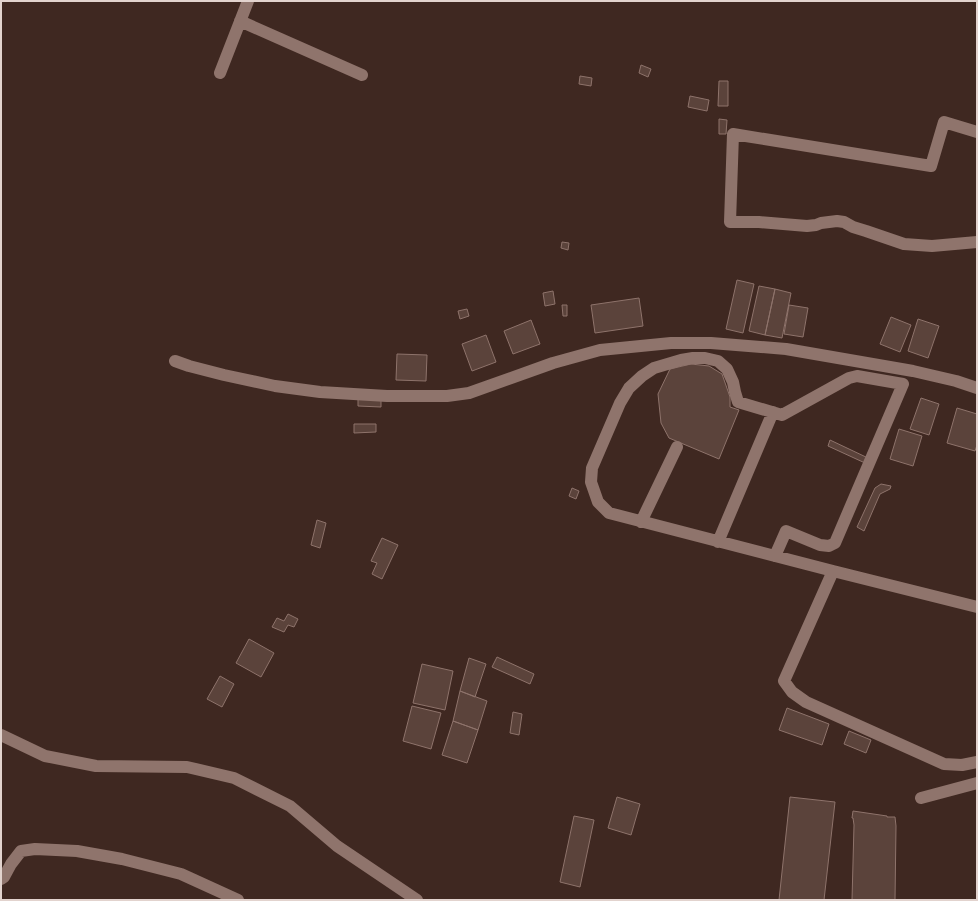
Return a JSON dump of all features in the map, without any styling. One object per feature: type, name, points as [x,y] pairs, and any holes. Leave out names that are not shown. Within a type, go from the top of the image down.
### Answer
[{"type":"street","points":[[220,73],[248,1]]},
{"type":"street","points":[[240,21],[362,75]]},
{"type":"street","points":[[977,132],[944,122],[931,166],[734,134],[730,222],[759,222],[816,226],[821,223],[837,221],[844,222],[866,232],[904,244],[932,246],[977,242]]},
{"type":"street","points":[[175,362],[275,386],[320,392],[387,396],[447,396],[469,392],[553,363],[600,350],[671,343],[711,343],[786,348],[914,371],[956,381],[977,388]]},
{"type":"street","points":[[775,556],[786,531],[820,545],[829,546],[835,542],[903,384],[857,376],[849,378],[782,415],[738,402],[734,392],[733,382],[727,369],[718,361],[705,358],[681,360],[654,368],[642,376],[629,388],[620,403],[592,468],[591,482],[598,502],[609,513],[718,542],[977,607]]},
{"type":"street","points":[[718,542],[773,412]]},
{"type":"street","points":[[641,522],[678,447]]},
{"type":"street","points":[[833,571],[784,681],[792,692],[806,702],[944,764],[962,765],[977,762]]},
{"type":"street","points":[[1,735],[45,756],[96,766],[187,767],[234,778],[290,806],[338,846],[417,900]]},
{"type":"street","points":[[921,798],[977,782]]},
{"type":"street","points":[[1,879],[4,877],[11,864],[21,851],[35,849],[77,851],[122,858],[181,874],[238,900]]},
{"type":"building","points":[[641,65],[651,69],[648,77],[639,73]]},
{"type":"building","points":[[580,76],[592,78],[591,86],[579,84]]},
{"type":"building","points":[[719,81],[728,81],[728,106],[718,106]]},
{"type":"building","points":[[690,96],[709,100],[707,111],[688,107]]},
{"type":"building","points":[[719,119],[727,120],[726,134],[719,134]]},
{"type":"building","points":[[562,242],[569,243],[568,250],[561,248]]},
{"type":"building","points":[[737,280],[754,284],[743,333],[726,329]]},
{"type":"building","points":[[759,286],[775,289],[765,335],[749,331]]},
{"type":"building","points":[[775,289],[791,293],[782,338],[765,335]]},
{"type":"building","points":[[553,291],[555,304],[545,306],[543,293]]},
{"type":"building","points":[[639,298],[643,326],[595,333],[591,305]]},
{"type":"building","points":[[562,305],[567,305],[567,316],[563,316]]},
{"type":"building","points":[[789,305],[808,308],[803,337],[784,334]]},
{"type":"building","points":[[467,309],[469,316],[460,319],[458,311]]},
{"type":"building","points":[[891,317],[911,325],[900,352],[880,344]]},
{"type":"building","points":[[918,319],[939,326],[928,358],[908,351]]},
{"type":"building","points":[[531,320],[540,344],[513,354],[504,331]]},
{"type":"building","points":[[486,335],[496,362],[472,371],[462,344]]},
{"type":"building","points":[[397,354],[427,355],[426,381],[396,380]]},
{"type":"building","points":[[691,364],[709,366],[722,374],[730,397],[730,407],[739,410],[719,459],[669,438],[661,423],[658,394],[670,369]]},
{"type":"building","points":[[921,398],[939,404],[929,435],[910,429]]},
{"type":"building","points":[[358,399],[381,399],[381,407],[358,406]]},
{"type":"building","points":[[957,408],[977,414],[977,445],[975,451],[947,443]]},
{"type":"building","points":[[354,424],[376,424],[376,432],[354,433]]},
{"type":"building","points":[[899,429],[922,436],[913,466],[890,459]]},
{"type":"building","points":[[830,440],[868,458],[865,463],[828,446]]},
{"type":"building","points":[[881,484],[891,486],[890,489],[880,494],[864,531],[857,527],[875,488]]},
{"type":"building","points":[[572,488],[579,491],[576,499],[569,496]]},
{"type":"building","points":[[317,520],[326,523],[320,548],[311,545]]},
{"type":"building","points":[[382,538],[398,545],[382,579],[372,574],[377,563],[371,561]]},
{"type":"building","points":[[288,614],[298,619],[294,627],[288,625],[284,632],[272,627],[277,618],[284,621]]},
{"type":"building","points":[[249,639],[274,653],[261,677],[236,663]]},
{"type":"building","points":[[497,657],[534,674],[530,684],[492,667]]},
{"type":"building","points":[[469,658],[486,664],[475,697],[460,691]]},
{"type":"building","points":[[422,664],[453,671],[445,710],[413,703]]},
{"type":"building","points":[[220,676],[234,684],[222,707],[207,699]]},
{"type":"building","points":[[460,691],[487,701],[478,730],[453,721]]},
{"type":"building","points":[[412,706],[441,713],[431,749],[403,741]]},
{"type":"building","points":[[787,708],[829,724],[822,745],[779,730]]},
{"type":"building","points":[[513,712],[522,714],[519,735],[510,733]]},
{"type":"building","points":[[453,721],[478,730],[467,763],[442,755]]},
{"type":"building","points":[[849,731],[871,740],[866,753],[844,744]]},
{"type":"building","points":[[617,797],[640,804],[631,835],[608,828]]},
{"type":"building","points":[[790,797],[835,802],[824,900],[779,900]]},
{"type":"building","points":[[853,811],[895,817],[895,900],[852,900]]},
{"type":"building","points":[[574,816],[594,820],[580,887],[560,882]]}]
